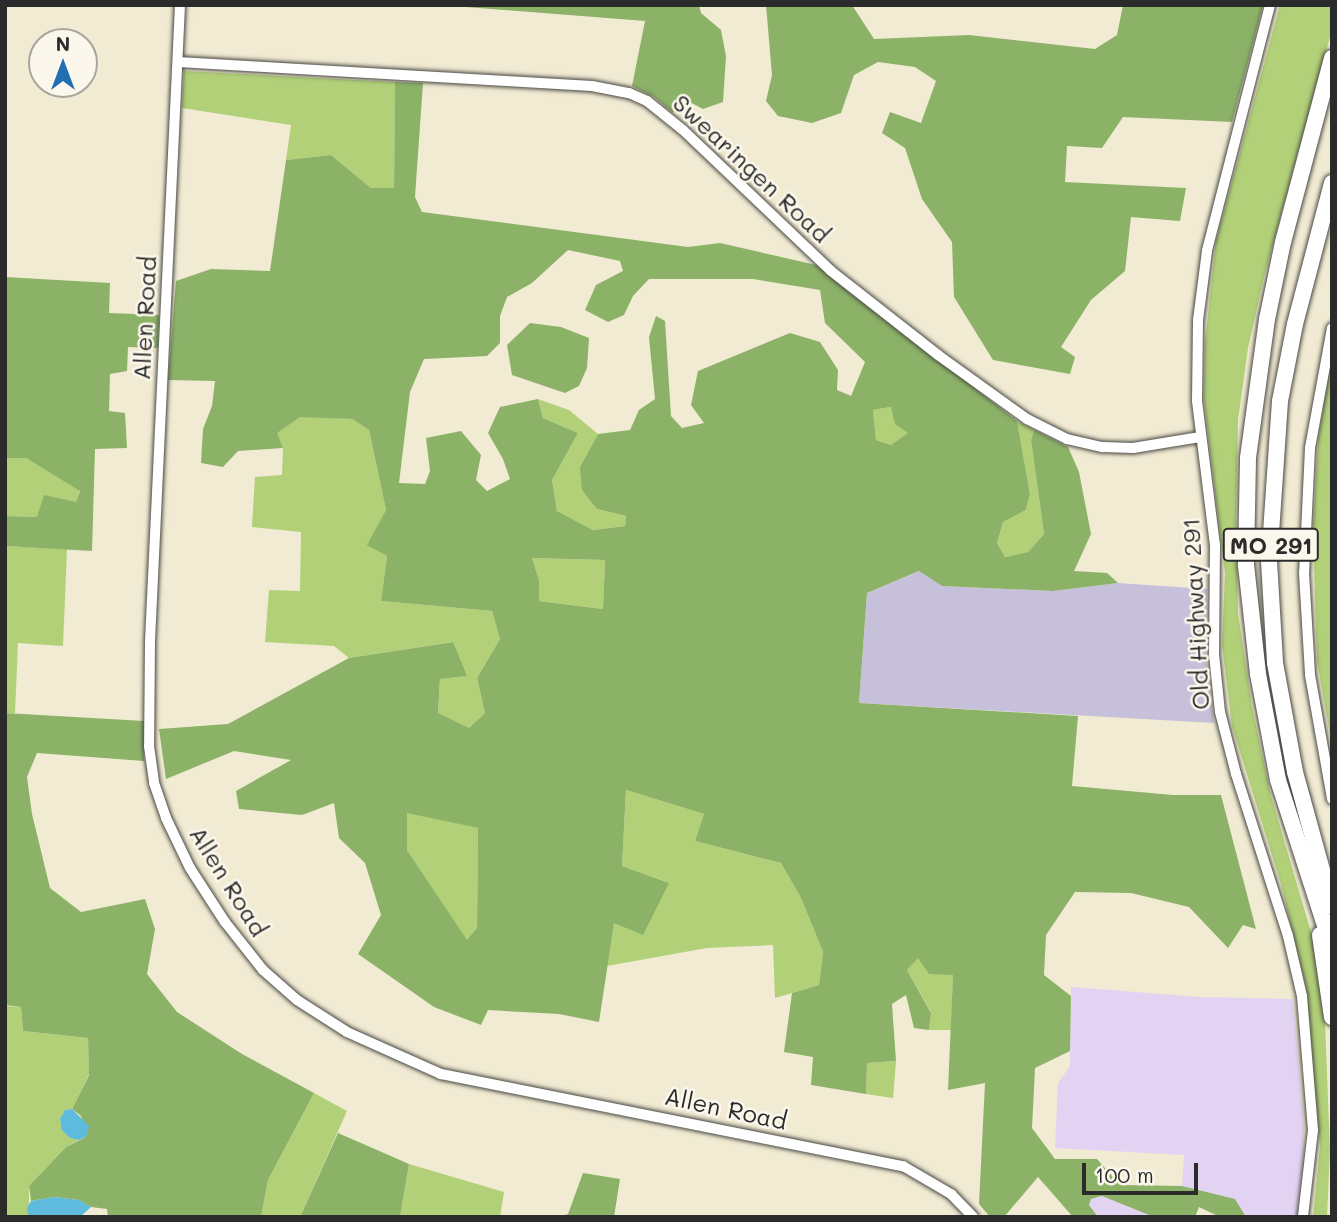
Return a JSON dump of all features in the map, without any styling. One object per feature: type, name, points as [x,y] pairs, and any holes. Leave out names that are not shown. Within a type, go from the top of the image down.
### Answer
[{"type":"highway","name":"MO 291","points":[[1325,907],[1278,780],[1258,674],[1246,565],[1248,458],[1267,319],[1283,242],[1332,58]]},
{"type":"highway","name":"MO 291","points":[[1332,183],[1295,324],[1280,401],[1269,561],[1275,663],[1295,772],[1323,873],[1325,907],[1332,947]]},
{"type":"highway","points":[[1323,873],[1332,895]]},
{"type":"highway","points":[[1325,907],[1332,1017]]},
{"type":"street","name":"Allen Road","points":[[180,5],[149,650],[149,746],[154,783],[166,818],[190,868],[225,922],[263,970],[297,1000],[347,1032],[441,1074],[903,1166],[951,1194],[973,1217]]},
{"type":"street","name":"Old Highway 291","points":[[1270,5],[1207,251],[1196,361],[1200,437],[1215,545],[1214,654],[1220,712],[1236,774],[1288,936],[1302,996],[1313,1130],[1303,1217]]},
{"type":"street","name":"Swearingen Road","points":[[178,62],[592,86],[629,93],[647,101],[683,130],[831,271],[938,355],[1027,419],[1067,439],[1103,447],[1133,447],[1200,437]]},
{"type":"street","points":[[1332,328],[1310,448],[1304,561],[1310,675],[1332,799]]},
{"type":"shaded area","points":[[920,571],[942,586],[1053,591],[1118,583],[1207,589],[1205,651],[1214,723],[859,703],[867,593]]},
{"type":"shaded area","points":[[1071,987],[1200,997],[1293,999],[1304,1124],[1303,1192],[1298,1217],[1246,1217],[1234,1199],[1182,1186],[1184,1155],[1055,1148],[1058,1083],[1070,1066]]},
{"type":"shaded area","points":[[1102,1196],[1154,1217],[1098,1217],[1089,1206],[1091,1199]]},
{"type":"green space","points":[[440,5],[699,5],[701,13],[721,30],[726,56],[723,102],[703,109],[684,99],[673,113],[654,97],[632,86],[645,21]]},
{"type":"green space","points":[[766,5],[852,5],[874,39],[969,35],[1095,49],[1117,35],[1123,5],[1263,5],[1232,122],[1123,117],[1102,148],[1067,146],[1065,182],[1186,188],[1180,221],[1131,217],[1125,271],[1091,300],[1061,347],[1075,357],[1070,374],[993,360],[954,297],[952,242],[922,199],[905,148],[882,133],[890,112],[921,123],[936,81],[915,67],[878,62],[854,75],[841,113],[812,123],[778,116],[766,101],[772,75]]},
{"type":"green space","points":[[1280,5],[1332,5],[1332,30],[1265,273],[1248,348],[1238,420],[1238,613],[1252,707],[1271,796],[1311,932],[1324,996],[1330,1151],[1327,1217],[1313,1217],[1320,1147],[1306,987],[1281,884],[1232,726],[1222,645],[1225,573],[1204,400],[1205,342],[1216,241]]},
{"type":"green space","points":[[184,71],[395,82],[394,188],[371,188],[331,155],[286,160],[291,125],[182,108]]},
{"type":"green space","points":[[395,82],[423,83],[415,197],[422,212],[688,247],[720,243],[816,265],[1017,421],[1030,494],[1026,510],[1003,522],[997,543],[1005,557],[1028,552],[1044,534],[1031,440],[1034,430],[1068,447],[1079,472],[1091,534],[1074,571],[1107,573],[1118,583],[1053,591],[942,586],[919,571],[867,593],[859,703],[1078,716],[1072,786],[1173,795],[1221,795],[1256,929],[1243,925],[1228,948],[1189,907],[1131,893],[1075,892],[1046,935],[1044,975],[1071,996],[1070,1051],[1035,1068],[1032,1128],[1055,1159],[1097,1159],[1120,1185],[1182,1186],[1235,1199],[1246,1217],[1220,1217],[1199,1207],[1195,1217],[1154,1217],[1102,1196],[1091,1199],[1089,1205],[1098,1217],[1073,1217],[1038,1177],[1004,1217],[990,1217],[979,1204],[985,1083],[948,1090],[953,975],[929,974],[918,958],[907,970],[931,1013],[929,1030],[914,1028],[906,995],[892,1004],[896,1061],[867,1063],[866,1094],[811,1085],[813,1057],[784,1052],[792,993],[819,985],[823,952],[801,898],[781,863],[695,841],[704,814],[626,790],[622,866],[669,883],[643,935],[614,923],[599,1022],[559,1014],[488,1010],[481,1025],[434,1007],[358,954],[381,915],[365,863],[339,838],[334,803],[302,815],[239,809],[236,791],[291,760],[234,751],[166,779],[159,729],[228,724],[349,658],[453,642],[467,676],[440,679],[438,713],[469,728],[485,713],[477,678],[500,639],[492,611],[381,601],[387,556],[367,545],[386,510],[369,430],[352,419],[300,417],[277,433],[283,448],[238,451],[223,467],[201,463],[203,429],[212,406],[215,381],[168,380],[176,281],[211,269],[270,271],[286,160],[331,155],[371,188],[394,188]],"holes":[[[568,250],[620,261],[623,271],[596,285],[585,310],[608,322],[624,315],[633,296],[649,279],[753,279],[820,290],[825,323],[865,362],[851,396],[837,390],[838,370],[820,342],[790,333],[698,371],[691,405],[704,423],[682,428],[671,416],[665,321],[656,316],[649,337],[655,399],[639,410],[630,430],[598,434],[580,467],[582,490],[597,509],[626,516],[625,526],[593,530],[557,511],[552,480],[578,433],[543,418],[538,399],[500,407],[488,433],[503,459],[510,479],[487,491],[476,480],[481,455],[461,431],[426,438],[430,471],[425,484],[399,483],[410,392],[424,359],[487,356],[500,343],[500,316],[507,297],[532,283]],[[891,407],[895,424],[908,433],[891,445],[876,440],[873,410]],[[532,558],[605,560],[603,609],[539,601],[539,580]],[[407,813],[478,828],[477,928],[467,940],[407,850]]]},
{"type":"green space","points":[[5,277],[110,283],[109,313],[159,315],[158,348],[128,347],[127,371],[110,374],[109,411],[125,413],[127,448],[95,449],[92,551],[5,546],[5,516],[37,517],[44,495],[76,502],[80,491],[26,458],[5,458]]},
{"type":"green space","points":[[530,323],[561,327],[589,338],[587,368],[579,386],[565,393],[512,375],[507,345]]},
{"type":"green space","points":[[1332,353],[1332,746],[1317,661],[1313,532],[1318,440]]},
{"type":"green space","points":[[538,399],[569,410],[598,434],[580,467],[597,509],[626,516],[625,526],[593,530],[557,511],[552,480],[578,433],[543,418]]},
{"type":"green space","points":[[891,407],[909,433],[891,445],[876,440],[873,410]]},
{"type":"green space","points":[[300,416],[352,419],[369,430],[386,510],[368,544],[387,556],[381,601],[492,611],[500,639],[477,678],[485,713],[469,728],[438,714],[440,679],[466,676],[452,642],[349,658],[334,646],[265,642],[269,590],[300,591],[301,532],[252,527],[255,477],[282,475],[283,448],[276,433]]},
{"type":"green space","points":[[1017,421],[1034,430],[1031,440],[1044,534],[1028,552],[1005,557],[997,543],[1003,522],[1026,510],[1030,494]]},
{"type":"green space","points":[[5,458],[26,458],[80,490],[76,502],[37,517],[5,516]]},
{"type":"green space","points":[[5,546],[67,549],[63,646],[18,643],[15,713],[5,713]]},
{"type":"green space","points":[[532,558],[605,560],[603,609],[539,601],[539,580]]},
{"type":"green space","points":[[5,713],[144,721],[144,761],[37,753],[27,777],[32,814],[50,888],[81,912],[145,899],[155,929],[147,974],[177,1012],[242,1054],[314,1093],[268,1180],[261,1217],[108,1217],[107,1209],[91,1207],[79,1200],[54,1197],[31,1201],[29,1186],[66,1147],[86,1137],[81,1116],[72,1109],[89,1075],[88,1038],[23,1031],[21,1007],[5,1005]]},
{"type":"green space","points":[[626,790],[704,814],[695,841],[781,863],[801,898],[823,952],[819,985],[775,998],[773,945],[707,948],[607,966],[614,922],[669,883],[622,866]]},
{"type":"green space","points":[[407,812],[478,828],[477,928],[467,941],[407,850]]},
{"type":"green space","points":[[918,957],[953,975],[951,1030],[929,1030],[931,1012],[907,970]]},
{"type":"green space","points":[[5,1006],[21,1007],[23,1031],[88,1038],[89,1074],[72,1109],[65,1110],[60,1120],[63,1130],[70,1138],[79,1140],[66,1147],[29,1186],[29,1217],[5,1217]]},
{"type":"green space","points":[[896,1061],[893,1098],[866,1094],[867,1063]]},
{"type":"green space","points":[[314,1093],[347,1111],[300,1217],[261,1217],[268,1180]]},
{"type":"green space","points":[[338,1133],[409,1164],[400,1217],[300,1217]]},
{"type":"green space","points":[[409,1164],[504,1192],[500,1217],[400,1217]]},
{"type":"green space","points":[[583,1173],[620,1179],[614,1217],[560,1217],[568,1214]]},
{"type":"water","points":[[72,1109],[89,1126],[86,1137],[79,1140],[70,1138],[62,1130],[60,1119],[65,1110]]},
{"type":"water","points":[[54,1197],[79,1200],[91,1207],[80,1217],[29,1217],[27,1208],[31,1201]]}]
